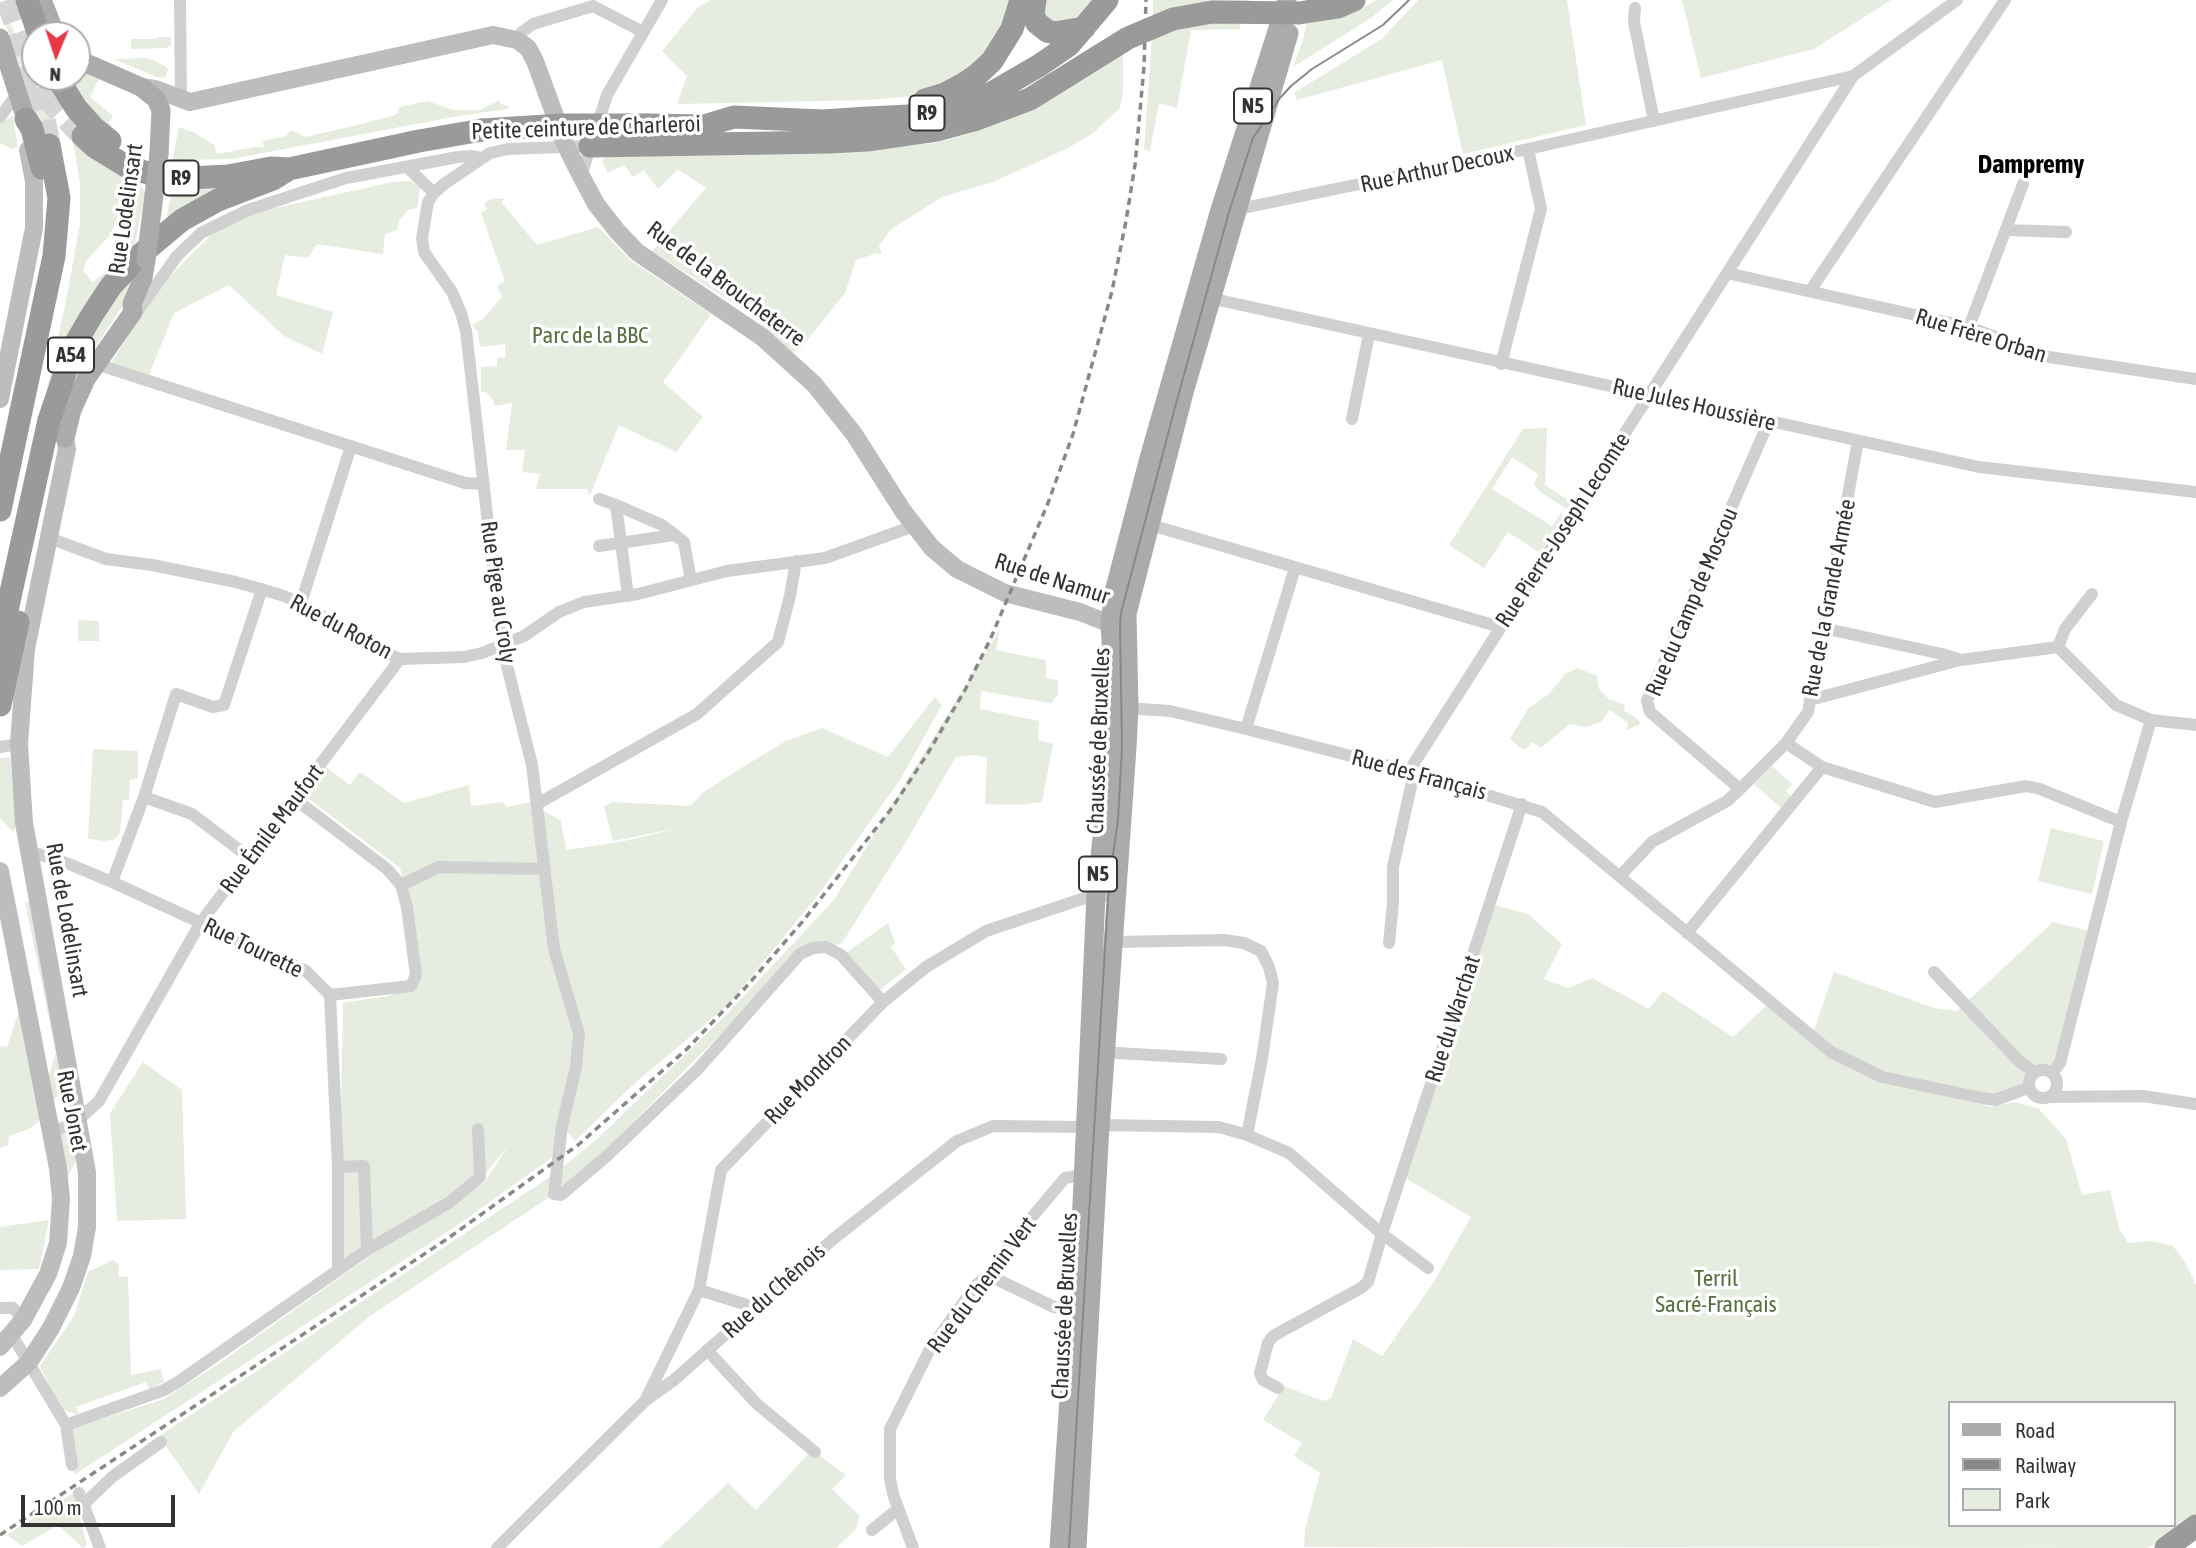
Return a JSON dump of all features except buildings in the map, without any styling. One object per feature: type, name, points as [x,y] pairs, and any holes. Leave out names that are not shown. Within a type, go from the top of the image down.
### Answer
[{"type":"highway","points":[[27,0],[34,21]]},
{"type":"highway","points":[[777,118],[789,112],[878,108],[914,103],[945,94],[977,75],[992,61],[1012,29],[1021,0]]},
{"type":"highway","points":[[1035,0],[1033,15],[1037,23],[1047,31],[1063,32],[1087,24]]},
{"type":"highway","name":"Petite ceinture de Charleroi","points":[[83,136],[126,166],[154,175],[202,178],[271,168],[289,169],[460,132],[562,125],[704,126],[734,117],[822,121],[909,116],[939,111],[990,94],[1062,50],[1107,0]]},
{"type":"highway","points":[[590,146],[829,142],[867,140],[937,130],[974,120],[1030,99],[1150,27],[1183,16],[1212,12],[1299,13],[1338,7],[1354,0]]},
{"type":"highway","points":[[1005,108],[1045,76],[1062,50]]},
{"type":"highway","points":[[66,91],[94,128],[125,151],[142,158],[184,165],[213,165],[310,149],[340,157]]},
{"type":"highway","points":[[0,453],[46,223],[44,178],[32,129],[26,119]]},
{"type":"highway","points":[[704,126],[740,131],[896,135]]},
{"type":"highway","name":"A54","points":[[0,510],[54,256],[59,198],[50,145]]},
{"type":"highway","name":"A54","points":[[0,642],[48,420],[75,344],[92,315],[111,286],[140,255],[182,220],[218,200],[273,179],[289,169]]},
{"type":"highway","points":[[0,705],[57,445],[65,438]]},
{"type":"highway","points":[[2166,1548],[2196,1526]]},
{"type":"highway","points":[[2190,1548],[2196,1544]]},
{"type":"main road","points":[[42,0],[50,21]]},
{"type":"main road","name":"Chaussée de Bruxelles","points":[[1097,1052],[1116,897],[1120,707],[1119,624],[1114,592],[1141,523],[1286,0]]},
{"type":"main road","name":"Chaussée de Bruxelles","points":[[1227,212],[1298,0]]},
{"type":"main road","points":[[0,38],[26,119]]},
{"type":"main road","points":[[91,65],[141,87]]},
{"type":"main road","name":"Rue Lodelinsart","points":[[65,438],[78,394],[132,312],[132,304],[143,278],[160,145],[161,110],[156,99],[141,87]]},
{"type":"main road","name":"Chaussée de Bruxelles","points":[[1119,624],[1127,614],[1141,523]]},
{"type":"main road","name":"Chaussée de Bruxelles","points":[[1077,1548],[1097,1052],[1096,895],[1120,707]]},
{"type":"main road","name":"Chaussée de Bruxelles","points":[[1059,1548],[1074,1312],[1091,1174]]},
{"type":"street","points":[[180,0],[185,100]]},
{"type":"street","points":[[581,176],[607,96],[662,0]]},
{"type":"street","name":"Rue Arthur Decoux","points":[[1227,212],[1528,149],[1853,76],[1957,0]]},
{"type":"street","points":[[1810,291],[2005,0]]},
{"type":"street","points":[[141,87],[185,100],[493,35],[517,40],[522,32],[533,24],[593,3],[643,32]]},
{"type":"street","points":[[1635,8],[1634,22],[1654,121]]},
{"type":"street","name":"Rue de la Broucheterre","points":[[517,40],[528,48],[535,61],[566,146],[596,204],[637,252],[762,337],[814,384],[854,434],[932,548]]},
{"type":"street","name":"Rue Pierre-Joseph Lecomte","points":[[1389,943],[1393,867],[1411,772],[1500,627],[1853,76]]},
{"type":"street","points":[[0,117],[19,93]]},
{"type":"street","name":"Rue Lodelinsart","points":[[160,145],[168,117],[185,100]]},
{"type":"street","points":[[0,399],[34,228],[34,181],[25,130],[26,119]]},
{"type":"street","points":[[407,167],[434,193],[490,153],[508,149],[590,146]]},
{"type":"street","points":[[1501,364],[1542,209],[1528,149]]},
{"type":"street","points":[[132,312],[139,309],[177,256],[201,233],[248,210],[346,178],[471,156],[482,158]]},
{"type":"street","points":[[1969,327],[2023,184]]},
{"type":"street","name":"Rue Pige au Croly","points":[[434,193],[424,216],[424,252],[452,292],[466,331],[502,646],[532,765],[554,949],[579,1034],[576,1067],[559,1143],[554,1194],[561,1195],[607,1156],[698,1069],[800,954],[813,948],[826,947],[841,955],[883,1002]]},
{"type":"street","points":[[2006,230],[2066,232]]},
{"type":"street","name":"Rue Frère Orban","points":[[1727,273],[1969,327],[2049,357],[2196,379]]},
{"type":"street","name":"Rue Jules Houssière","points":[[1203,296],[1501,364],[1651,394],[1979,467],[2196,492]]},
{"type":"street","points":[[1352,419],[1369,334]]},
{"type":"street","points":[[96,364],[466,484],[484,484]]},
{"type":"street","name":"Rue du Camp de Moscou","points":[[1740,789],[1650,712],[1647,701],[1769,422]]},
{"type":"street","name":"Rue de Lodelinsart","points":[[0,1388],[29,1362],[51,1328],[71,1288],[82,1256],[87,1227],[87,1172],[24,823],[19,744],[26,649],[67,449],[65,438]]},
{"type":"street","name":"Rue de la Grande Armée","points":[[1620,876],[1652,842],[1727,801],[1786,743],[1808,712],[1858,441]]},
{"type":"street","points":[[301,603],[351,446]]},
{"type":"street","points":[[599,499],[662,525],[684,542],[691,580]]},
{"type":"street","points":[[616,505],[628,596]]},
{"type":"street","points":[[1141,523],[1500,627]]},
{"type":"street","name":"Rue du Roton","points":[[49,538],[106,559],[152,565],[262,589],[301,603],[373,647],[400,659],[464,657],[502,646],[524,636],[570,606],[628,596],[727,571],[825,558],[915,526]]},
{"type":"street","points":[[599,546],[674,535]]},
{"type":"street","name":"Rue de Namur","points":[[932,548],[957,569],[1010,595],[1119,624]]},
{"type":"street","points":[[537,804],[697,714],[778,642],[796,561]]},
{"type":"street","points":[[1246,729],[1295,568]]},
{"type":"street","points":[[112,882],[144,797],[176,694],[213,707],[224,705],[262,589]]},
{"type":"street","points":[[1080,612],[1088,610],[1114,592]]},
{"type":"street","points":[[2058,647],[2065,629],[2092,594]]},
{"type":"street","points":[[1823,628],[1942,653],[1961,660]]},
{"type":"street","points":[[1810,700],[1961,660],[2058,647]]},
{"type":"street","points":[[2058,647],[2116,705],[2151,720],[2196,724]]},
{"type":"street","name":"Rue Émile Maufort","points":[[51,1132],[75,1123],[99,1101],[201,922],[400,659]]},
{"type":"street","name":"Rue des Français","points":[[1120,707],[1170,711],[1246,729],[1411,772],[1542,812],[1831,1052],[1882,1077],[1995,1100],[2028,1088]]},
{"type":"street","points":[[2052,1073],[2060,1063],[2121,822],[2151,720]]},
{"type":"street","points":[[1786,743],[1822,767],[1935,802],[2026,786],[2040,789],[2121,822]]},
{"type":"street","points":[[0,747],[19,744]]},
{"type":"street","points":[[1687,933],[1822,767]]},
{"type":"street","points":[[144,797],[192,814],[250,858]]},
{"type":"street","points":[[295,799],[387,869],[401,885],[407,907],[416,975],[411,986],[330,995],[338,1167],[338,1270]]},
{"type":"street","name":"Rue du Warchat","points":[[1278,1388],[1264,1380],[1260,1373],[1268,1343],[1273,1336],[1368,1282],[1522,804]]},
{"type":"street","name":"Rue Tourette","points":[[29,851],[112,882],[306,971],[330,995]]},
{"type":"street","points":[[401,885],[439,867],[545,869]]},
{"type":"street","name":"Rue Jonet","points":[[0,871],[58,1168],[61,1199],[58,1243],[48,1274],[23,1320],[6,1341]]},
{"type":"street","name":"Rue Mondron","points":[[646,1400],[699,1290],[721,1170],[883,1002],[926,967],[986,931],[1096,895],[1116,897]]},
{"type":"street","points":[[1112,942],[1225,940],[1244,943],[1261,951],[1273,983],[1247,1135]]},
{"type":"street","points":[[1934,972],[2020,1062],[2034,1072]]},
{"type":"street","points":[[1097,1052],[1221,1059]]},
{"type":"street","points":[[2049,1097],[2056,1091],[2057,1081],[2052,1073],[2043,1070],[2034,1072],[2029,1079],[2028,1088],[2033,1096],[2041,1099],[2143,1096],[2196,1104]]},
{"type":"street","points":[[1094,1125],[1219,1127],[1247,1135],[1289,1153],[1382,1234],[1428,1268]]},
{"type":"street","name":"Rue du Chênois","points":[[498,1548],[646,1400],[757,1308],[832,1240],[957,1141],[993,1126],[1094,1125]]},
{"type":"street","points":[[66,1425],[171,1386],[366,1250],[450,1202],[480,1177],[478,1129]]},
{"type":"street","points":[[338,1167],[364,1166],[366,1250]]},
{"type":"street","name":"Rue du Chemin Vert","points":[[913,1548],[890,1478],[890,1429],[930,1349],[976,1285],[988,1275],[1016,1236],[1065,1178],[1091,1174]]},
{"type":"street","points":[[988,1275],[1054,1307],[1074,1312]]},
{"type":"street","points":[[699,1290],[757,1308]]},
{"type":"street","points":[[0,1308],[13,1308],[23,1320]]},
{"type":"street","points":[[6,1341],[29,1362],[66,1425],[72,1465]]},
{"type":"street","points":[[707,1350],[757,1404],[815,1452]]},
{"type":"street","points":[[97,1547],[82,1499],[161,1442]]},
{"type":"street","points":[[872,1530],[898,1509]]},
{"type":"green space","points":[[711,0],[1014,0],[986,57],[953,84],[914,96],[868,100],[677,104],[687,76],[662,51],[698,7]]},
{"type":"green space","points":[[1042,0],[1092,0],[1078,19],[1047,26]]},
{"type":"green space","points":[[1153,0],[1249,0],[1247,5],[1153,17]]},
{"type":"green space","points":[[1312,0],[1356,0],[1360,10],[1376,0],[1393,0],[1371,18],[1293,67],[1303,40]]},
{"type":"green space","points":[[1418,0],[1567,0],[1586,125],[1463,154],[1442,60],[1297,100],[1294,93],[1383,38]]},
{"type":"green space","points":[[1682,0],[1891,0],[1814,49],[1701,78]]},
{"type":"green space","points":[[0,7],[21,49],[21,70]]},
{"type":"green space","points":[[1240,21],[1240,29],[1191,30],[1177,108],[1159,103],[1150,151],[1144,149],[1152,36],[1189,25]]},
{"type":"green space","points":[[171,37],[171,45],[167,48],[131,49],[131,39]]},
{"type":"green space","points":[[1123,50],[1123,91],[1120,108],[1092,134],[1066,149],[993,182],[942,197],[890,230],[879,246],[882,255],[877,253],[856,260],[845,293],[801,348],[785,356],[756,318],[652,251],[706,188],[678,169],[658,189],[644,170],[633,177],[624,165],[608,173],[602,161],[607,155],[868,151],[934,143],[975,132],[1027,110]]},
{"type":"green space","points":[[148,58],[168,69],[166,77],[159,78],[114,59]]},
{"type":"green space","points":[[91,73],[100,77],[90,97],[113,116],[109,122],[112,125],[110,130],[106,130],[77,91],[91,91]]},
{"type":"green space","points":[[28,91],[39,91],[59,140],[46,144]]},
{"type":"green space","points":[[499,100],[501,104],[508,106],[508,109],[232,159],[172,160],[179,127],[214,145],[217,154],[264,147],[262,141],[286,136],[291,130],[306,137],[345,128],[396,115],[400,107],[428,101],[452,110],[480,110]]},
{"type":"green space","points":[[13,116],[18,147],[12,149],[0,143],[0,123]]},
{"type":"green space","points":[[73,142],[94,160],[134,180],[110,235],[86,261],[83,271],[93,282],[113,266],[125,249],[118,242],[121,231],[141,185],[145,193],[134,249],[41,417],[80,223],[80,182]]},
{"type":"green space","points":[[410,181],[420,187],[417,208],[408,210],[399,221],[397,230],[385,234],[383,254],[317,244],[308,258],[285,255],[276,295],[333,312],[322,354],[284,336],[229,285],[174,313],[147,380],[110,366],[142,311],[172,274],[215,231],[261,211],[393,182]]},
{"type":"green space","points":[[230,185],[166,221],[172,188]]},
{"type":"green space","name":"Parc de la BBC","points":[[493,198],[504,199],[502,203],[537,245],[598,227],[630,260],[711,314],[663,382],[703,417],[676,452],[619,425],[590,495],[587,489],[536,489],[540,474],[522,472],[525,450],[506,450],[512,403],[494,406],[493,400],[486,392],[481,392],[481,367],[497,366],[497,358],[506,357],[505,344],[480,347],[478,332],[472,325],[482,320],[502,297],[497,286],[505,281],[481,213],[487,209],[484,203]]},
{"type":"green space","points":[[132,275],[130,295],[72,382],[87,337]]},
{"type":"green space","points":[[1547,428],[1545,485],[1573,503],[1568,510],[1539,491],[1534,484],[1538,474],[1512,457],[1492,489],[1552,526],[1561,513],[1564,516],[1540,553],[1508,532],[1484,568],[1449,545],[1523,429]]},
{"type":"green space","points":[[78,620],[99,621],[99,641],[78,641]]},
{"type":"green space","points":[[1000,629],[996,650],[1046,660],[1046,678],[1058,680],[1058,694],[1051,703],[981,691],[980,709],[1039,721],[1038,740],[1053,744],[1042,802],[1018,805],[985,804],[987,757],[956,757],[842,943],[800,954],[561,1195],[554,1194],[370,1316],[233,1432],[199,1494],[159,1436],[556,1173],[597,1139],[725,1016],[834,900]]},
{"type":"green space","points":[[1578,668],[1597,676],[1599,689],[1609,699],[1625,705],[1624,711],[1635,717],[1640,722],[1639,725],[1627,730],[1628,723],[1610,710],[1602,721],[1587,727],[1570,724],[1541,748],[1532,742],[1523,750],[1510,739],[1528,709],[1549,694],[1565,674]]},
{"type":"green space","points":[[935,697],[942,705],[901,778],[818,895],[729,1004],[636,1082],[575,1141],[566,1130],[564,1149],[456,1226],[74,1475],[67,1430],[164,1399],[217,1365],[370,1256],[485,1182],[508,1146],[481,1179],[338,1270],[343,1003],[388,996],[417,986],[409,902],[400,868],[305,796],[326,767],[350,785],[360,772],[404,803],[469,785],[471,806],[503,802],[507,807],[530,802],[561,821],[566,850],[620,842],[683,827],[613,841],[604,806],[612,802],[690,806],[704,792],[786,741],[822,728],[888,757]]},
{"type":"green space","points":[[93,749],[138,751],[138,778],[130,780],[129,800],[123,800],[120,833],[115,839],[105,841],[88,839]]},
{"type":"green space","points":[[10,757],[16,827],[13,832],[0,818],[0,758]]},
{"type":"green space","points":[[1772,766],[1792,784],[1786,791],[1792,797],[1783,810],[1754,784]]},
{"type":"green space","points":[[2051,828],[2104,841],[2092,894],[2038,881]]},
{"type":"green space","points":[[25,902],[31,902],[67,1088],[51,1102],[47,1081],[56,1053]]},
{"type":"green space","name":"Terril Sacré-Français","points":[[1490,904],[1528,914],[1562,944],[1544,979],[1568,988],[1592,978],[1649,1009],[1663,991],[1733,1037],[1767,1005],[1812,1036],[1834,972],[1934,1008],[1957,1011],[2053,922],[2093,932],[2056,1065],[2032,1071],[2023,1095],[1957,1097],[1990,1107],[2014,1102],[2038,1108],[2066,1139],[2082,1195],[2110,1190],[2119,1228],[2128,1243],[2152,1241],[2173,1246],[2186,1264],[2196,1285],[2196,1517],[2148,1548],[1304,1547],[1305,1530],[1320,1473],[1294,1456],[1302,1443],[1263,1420],[1284,1386],[1323,1401],[1331,1398],[1353,1339],[1382,1356],[1433,1283],[1471,1217],[1402,1176]]},
{"type":"green space","points":[[888,923],[895,943],[891,947],[906,969],[879,991],[846,953]]},
{"type":"green space","points":[[20,1008],[42,1119],[29,1129],[9,1136],[8,1145],[0,1148],[0,1046],[7,1047]]},
{"type":"green space","points":[[143,1062],[182,1090],[186,1219],[117,1221],[110,1113]]},
{"type":"green space","points":[[76,1128],[80,1153],[65,1182],[56,1135]]},
{"type":"green space","points":[[49,1220],[39,1269],[0,1270],[0,1227]]},
{"type":"green space","points":[[113,1260],[119,1264],[118,1276],[128,1277],[131,1375],[161,1369],[164,1382],[149,1389],[146,1382],[76,1407],[79,1415],[61,1409],[40,1366],[74,1316],[88,1272]]},
{"type":"green space","points":[[812,1450],[846,1475],[832,1489],[860,1516],[856,1529],[836,1548],[659,1548],[728,1483],[756,1510]]},
{"type":"green space","points":[[73,1493],[87,1545],[83,1548],[58,1525],[22,1546],[7,1535]]},
{"type":"tunnel","points":[[7,0],[37,84],[83,136]]},
{"type":"tunnel","points":[[39,91],[49,145]]},
{"type":"tram line","points":[[1069,1548],[1109,882],[1118,820],[1122,747],[1121,613],[1229,212],[1253,138],[1291,86],[1312,69],[1383,25],[1409,0]]},
{"type":"railway","points":[[0,1535],[447,1239],[578,1145],[687,1049],[746,987],[803,921],[892,808],[965,690],[990,640],[1048,503],[1073,434],[1112,291],[1126,221],[1135,165],[1144,67],[1146,0]]},
{"type":"district","name":"Dampremy","points":[[2031,165]]}]
